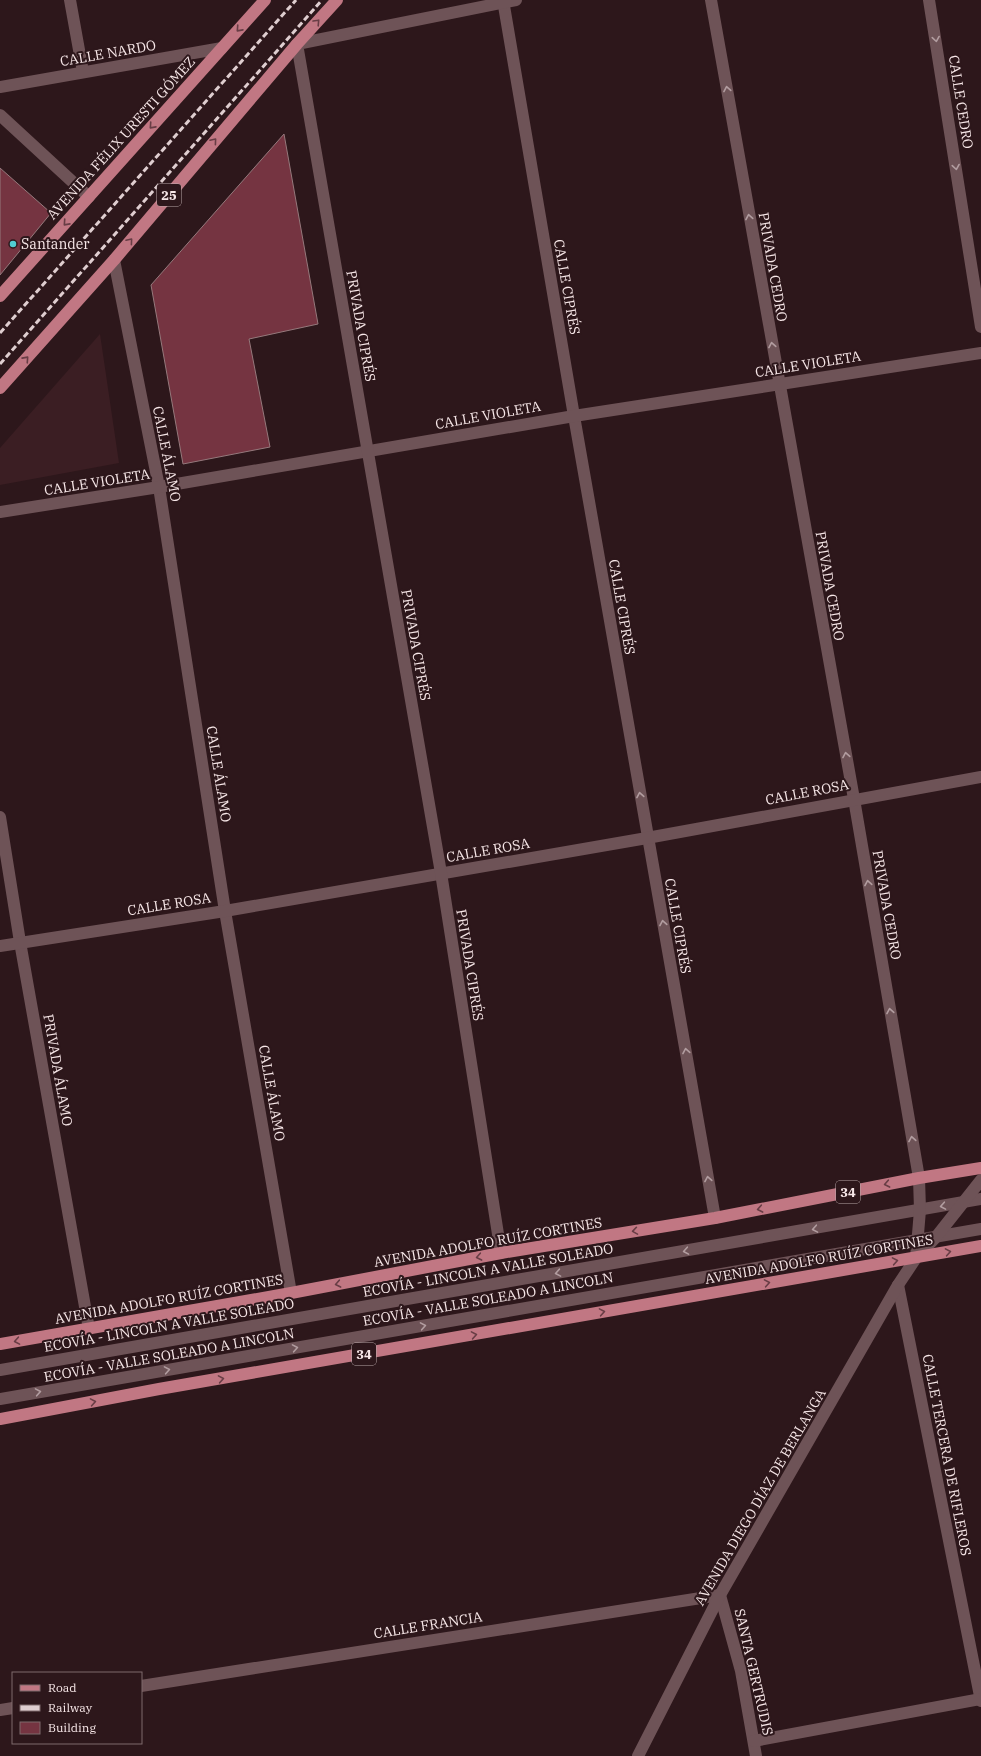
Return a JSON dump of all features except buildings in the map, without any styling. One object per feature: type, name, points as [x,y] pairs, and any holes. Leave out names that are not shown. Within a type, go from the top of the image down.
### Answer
[{"type":"main road","name":"AVENIDA FÉLIX URESTI GÓMEZ","points":[[0,296],[265,0]]},
{"type":"main road","name":"25","points":[[0,388],[114,260],[297,44],[337,0]]},
{"type":"main road","name":"AVENIDA ADOLFO RUÍZ CORTINES","points":[[0,1344],[291,1293],[501,1253],[715,1218],[919,1178],[981,1168]]},
{"type":"main road","name":"AVENIDA ADOLFO RUÍZ CORTINES","points":[[0,1419],[981,1246]]},
{"type":"street","points":[[70,0],[83,72]]},
{"type":"street","name":"PRIVADA CEDRO","points":[[711,0],[854,799],[919,1178]]},
{"type":"street","name":"CALLE CEDRO","points":[[929,0],[981,327]]},
{"type":"street","points":[[297,44],[508,1]]},
{"type":"street","name":"CALLE CIPRÉS","points":[[508,1],[574,416],[715,1218]]},
{"type":"street","name":"PRIVADA CIPRÉS","points":[[297,44],[441,873],[501,1253]]},
{"type":"street","name":"CALLE NARDO","points":[[0,87],[222,48]]},
{"type":"street","points":[[0,115],[89,197]]},
{"type":"street","name":"CALLE ÁLAMO","points":[[114,260],[159,487],[225,911],[291,1293]]},
{"type":"street","name":"CALLE VIOLETA","points":[[0,512],[159,487],[574,416],[981,353]]},
{"type":"street","name":"CALLE ROSA","points":[[0,946],[225,911],[648,838],[854,799],[981,777]]},
{"type":"street","name":"PRIVADA ÁLAMO","points":[[0,817],[20,942],[89,1329]]},
{"type":"street","name":"AVENIDA DIEGO DÍAZ DE BERLANGA","points":[[916,1258],[920,1210],[919,1178]]},
{"type":"street","name":"AVENIDA DIEGO DÍAZ DE BERLANGA","points":[[638,1756],[720,1595],[898,1285],[916,1258],[965,1202],[981,1180]]},
{"type":"street","name":"ECOVÍA - LINCOLN A VALLE SOLEADO","points":[[0,1370],[981,1199]]},
{"type":"street","name":"ECOVÍA - VALLE SOLEADO A LINCOLN","points":[[0,1399],[981,1229]]},
{"type":"street","name":"CALLE TERCERA DE RIFLEROS","points":[[898,1285],[981,1700]]},
{"type":"street","name":"CALLE FRANCIA","points":[[142,1686],[720,1595]]},
{"type":"street","name":"SANTA GERTRUDIS","points":[[720,1595],[741,1671],[756,1756]]},
{"type":"street","points":[[754,1741],[981,1700]]},
{"type":"street","points":[[0,1710],[12,1708]]},
{"type":"shaded area","points":[[100,334],[119,463],[0,485],[0,448]]},
{"type":"railway","points":[[0,333],[296,0]]},
{"type":"railway","points":[[0,364],[322,0]]},
{"type":"place","name":"Santander","points":[[13,244]]}]
